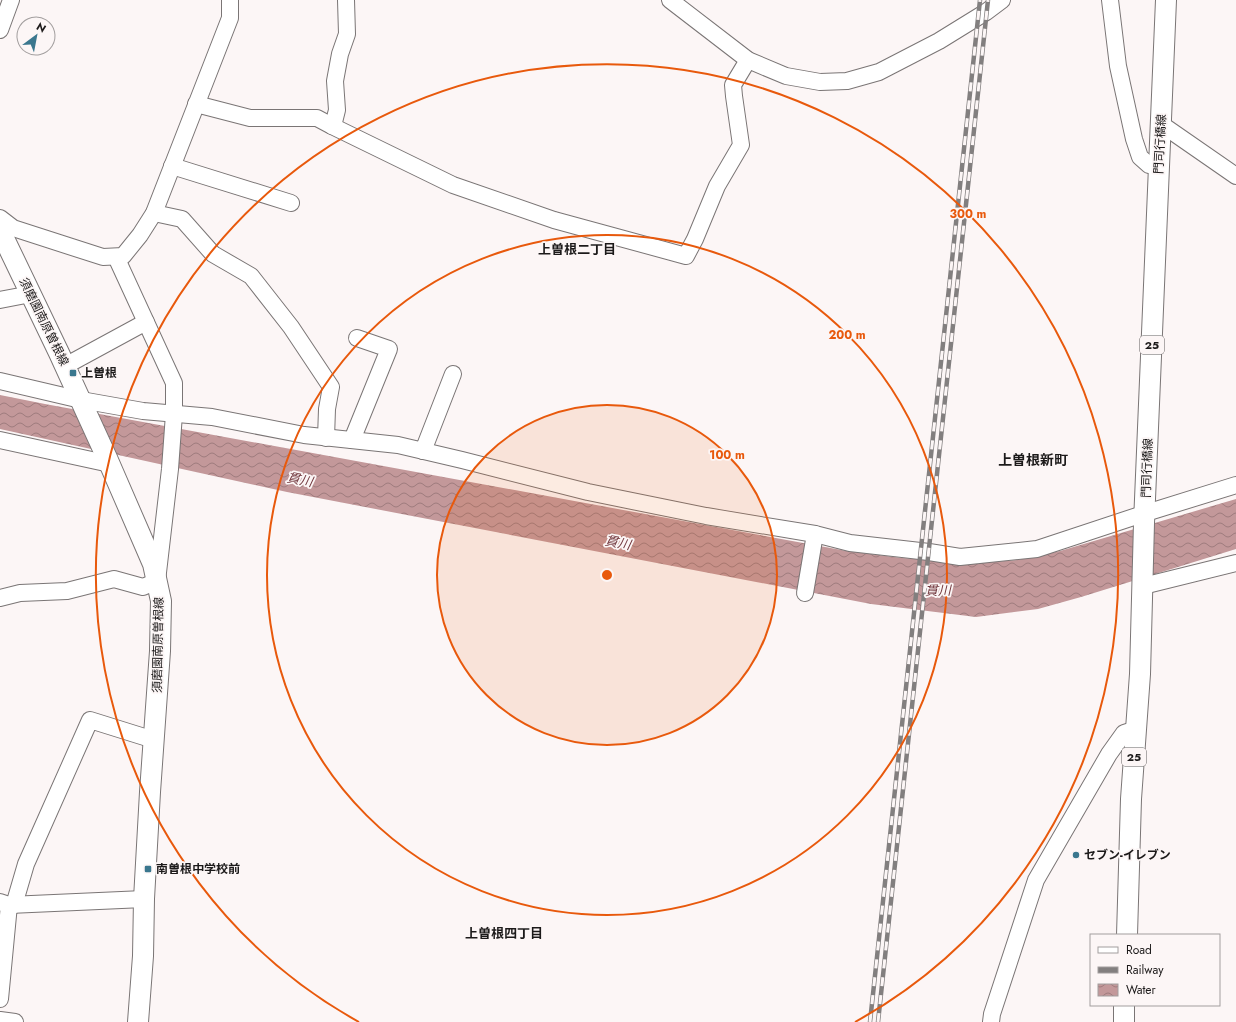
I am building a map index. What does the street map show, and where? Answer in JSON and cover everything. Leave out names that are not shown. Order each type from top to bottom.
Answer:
[{"type":"main road","name":"門司行橋線","points":[[1127,934],[1131,799],[1140,674],[1158,167],[1166,0]]},
{"type":"main road","name":"須磨園南原曽根線","points":[[0,230],[109,461],[153,564],[161,601],[160,651],[144,899],[143,956],[138,1022]]},
{"type":"main road","points":[[1124,1006],[1124,1022]]},
{"type":"street","points":[[0,30],[11,0]]},
{"type":"street","points":[[0,218],[13,228],[103,256],[123,256],[140,235],[154,213],[230,18],[230,0]]},
{"type":"street","points":[[332,126],[337,110],[335,81],[340,54],[347,34],[346,0]]},
{"type":"street","points":[[670,0],[748,60],[786,76],[820,82],[847,81],[879,72],[926,48],[986,12],[1002,0]]},
{"type":"street","points":[[1110,0],[1118,66],[1134,139],[1140,157],[1149,165],[1158,167]]},
{"type":"street","points":[[196,104],[250,118],[317,118],[453,185],[554,220],[686,256],[695,239],[717,186],[741,146],[733,85],[748,60]]},
{"type":"street","points":[[1161,124],[1236,176]]},
{"type":"street","points":[[172,166],[291,203]]},
{"type":"street","points":[[154,213],[182,219],[213,254],[251,276],[291,327],[331,387],[327,409],[326,438]]},
{"type":"street","points":[[4,593],[67,591],[114,579],[143,588],[157,581],[170,469],[174,417],[174,383],[116,257]]},
{"type":"street","points":[[0,300],[31,294]]},
{"type":"street","points":[[65,366],[146,322]]},
{"type":"street","points":[[352,440],[389,348],[357,338]]},
{"type":"street","points":[[423,451],[453,374]]},
{"type":"street","points":[[0,381],[82,402],[174,417],[212,417],[304,435],[398,445],[588,492],[815,537],[960,557],[1037,549],[1145,518],[1236,485]]},
{"type":"street","points":[[0,440],[109,461]]},
{"type":"street","points":[[805,593],[815,537]]},
{"type":"street","points":[[1143,582],[1236,563]]},
{"type":"street","points":[[0,999],[8,904],[90,720],[154,740]]},
{"type":"street","points":[[991,1022],[992,1014],[1036,880],[1109,754],[1124,734],[1136,729]]},
{"type":"street","points":[[8,904],[144,899]]},
{"type":"street","points":[[0,1020],[15,1022]]},
{"type":"water","name":"貫川","points":[[0,395],[847,551],[902,558],[979,563],[1017,560],[1060,551],[1236,499],[1236,549],[1038,609],[976,617],[871,604],[287,492],[0,429]]},
{"type":"railway","points":[[870,1022],[980,0]]},
{"type":"railway","points":[[878,1022],[988,0]]},
{"type":"place","name":"上曽根","points":[[73,373]]},
{"type":"place","name":"セブン-イレブン","points":[[1076,855]]},
{"type":"place","name":"南曽根中学校前","points":[[148,869]]},
{"type":"district","name":"上曽根二丁目","points":[[577,249]]},
{"type":"district","name":"上曽根新町","points":[[1033,460]]},
{"type":"district","name":"上曽根四丁目","points":[[504,933]]}]
